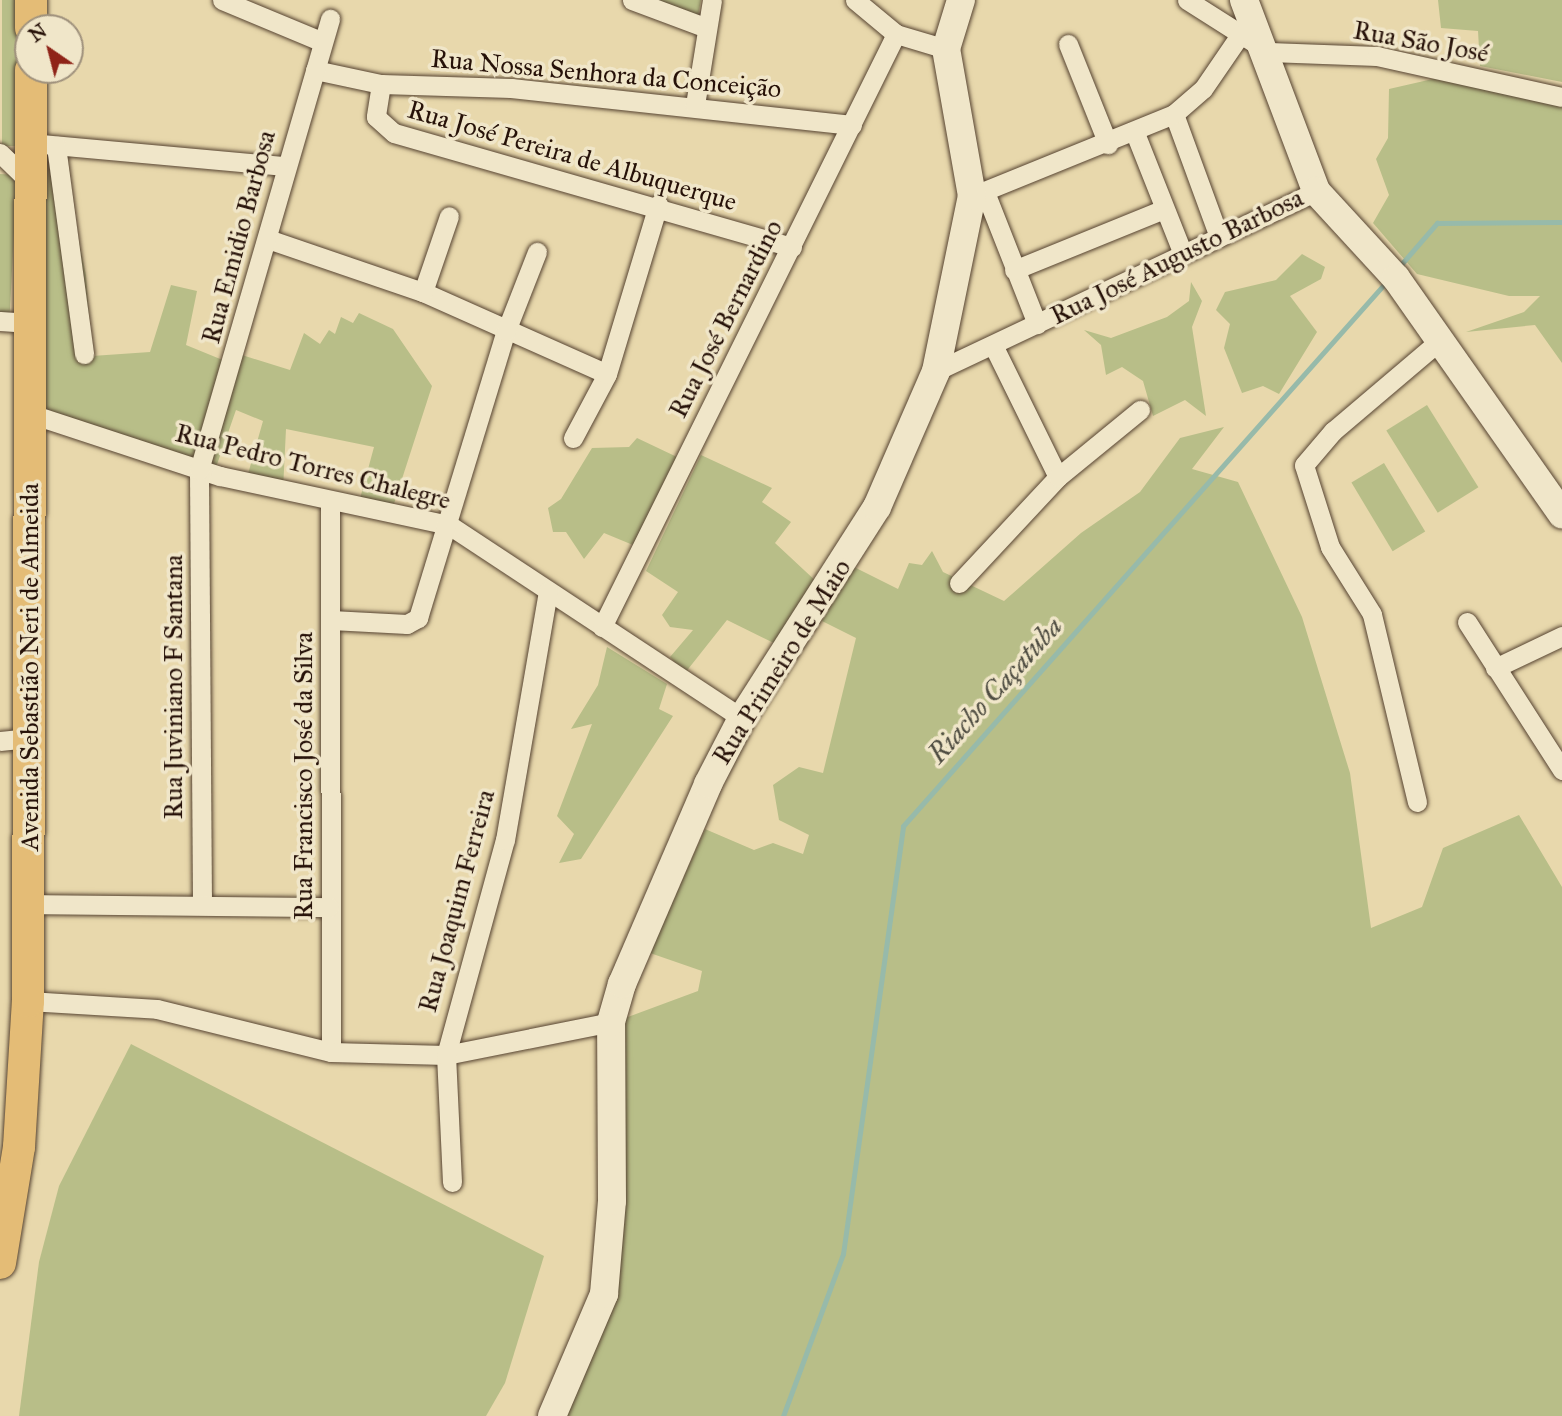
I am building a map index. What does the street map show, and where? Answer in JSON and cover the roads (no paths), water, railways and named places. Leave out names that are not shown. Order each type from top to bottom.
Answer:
[{"type":"main road","name":"Avenida Sebastião Neri de Almeida","points":[[0,1263],[19,1147],[28,1001],[29,904],[14,740],[31,414],[15,322],[32,184],[44,144],[33,84]]},
{"type":"street","points":[[222,0],[323,42]]},
{"type":"street","points":[[632,0],[707,28]]},
{"type":"street","points":[[695,105],[712,0]]},
{"type":"street","points":[[855,0],[896,34],[946,49],[961,0]]},
{"type":"street","points":[[1187,0],[1269,52]]},
{"type":"street","points":[[1244,0],[1269,52],[1317,191]]},
{"type":"street","name":"Rua Emidio Barbosa","points":[[199,470],[268,239],[284,166],[330,19]]},
{"type":"street","name":"Rua José Bernardino","points":[[602,626],[896,34]]},
{"type":"street","points":[[1037,324],[978,194],[1135,133],[1174,114],[1203,89],[1240,35]]},
{"type":"street","points":[[1068,44],[1108,144]]},
{"type":"street","name":"Rua Primeiro de Maio","points":[[552,1416],[604,1294],[612,1201],[611,1022],[678,852],[742,718],[877,507],[936,371],[978,194],[946,49]]},
{"type":"street","name":"Rua São José","points":[[1269,52],[1377,56],[1562,97]]},
{"type":"street","name":"Rua Nossa Senhora da Conceição","points":[[315,70],[381,84],[511,88],[695,105],[852,125]]},
{"type":"street","name":"Rua José Pereira de Albuquerque","points":[[381,84],[376,117],[394,133],[658,205],[792,247]]},
{"type":"street","points":[[1174,114],[1219,237]]},
{"type":"street","points":[[1135,133],[1183,254]]},
{"type":"street","points":[[84,354],[44,144],[284,166]]},
{"type":"street","points":[[0,153],[32,184]]},
{"type":"street","name":"Rua José Augusto Barbosa","points":[[936,371],[1317,191],[1396,278],[1562,514]]},
{"type":"street","points":[[573,438],[607,374],[658,205]]},
{"type":"street","points":[[1014,271],[1164,209]]},
{"type":"street","points":[[423,292],[449,216]]},
{"type":"street","points":[[268,239],[423,292],[607,374]]},
{"type":"street","points":[[331,621],[416,621],[449,525],[506,331],[537,252]]},
{"type":"street","points":[[1417,802],[1372,614],[1329,547],[1304,465],[1333,431],[1439,341]]},
{"type":"street","points":[[993,345],[1058,477]]},
{"type":"street","points":[[959,583],[1058,477],[1140,410]]},
{"type":"street","name":"Rua Pedro Torres Chalegre","points":[[31,414],[199,470],[330,501],[449,525],[742,718]]},
{"type":"street","name":"Rua Juviniano F Santana","points":[[199,470],[202,903]]},
{"type":"street","name":"Rua Francisco José da Silva","points":[[330,501],[331,1052]]},
{"type":"street","name":"Rua Joaquim Ferreira","points":[[452,1182],[446,1055],[505,840],[548,592]]},
{"type":"street","points":[[1467,622],[1562,770]]},
{"type":"street","points":[[1495,668],[1562,636]]},
{"type":"street","points":[[29,904],[202,903],[329,907]]},
{"type":"street","points":[[28,1001],[157,1009],[331,1052],[446,1055],[611,1022]]},
{"type":"waterway","name":"Riacho Caçatuba","points":[[1398,268],[1437,223],[1562,222]]},
{"type":"waterway","name":"Riacho Caçatuba","points":[[783,1416],[843,1254],[903,826],[1387,281]]}]
